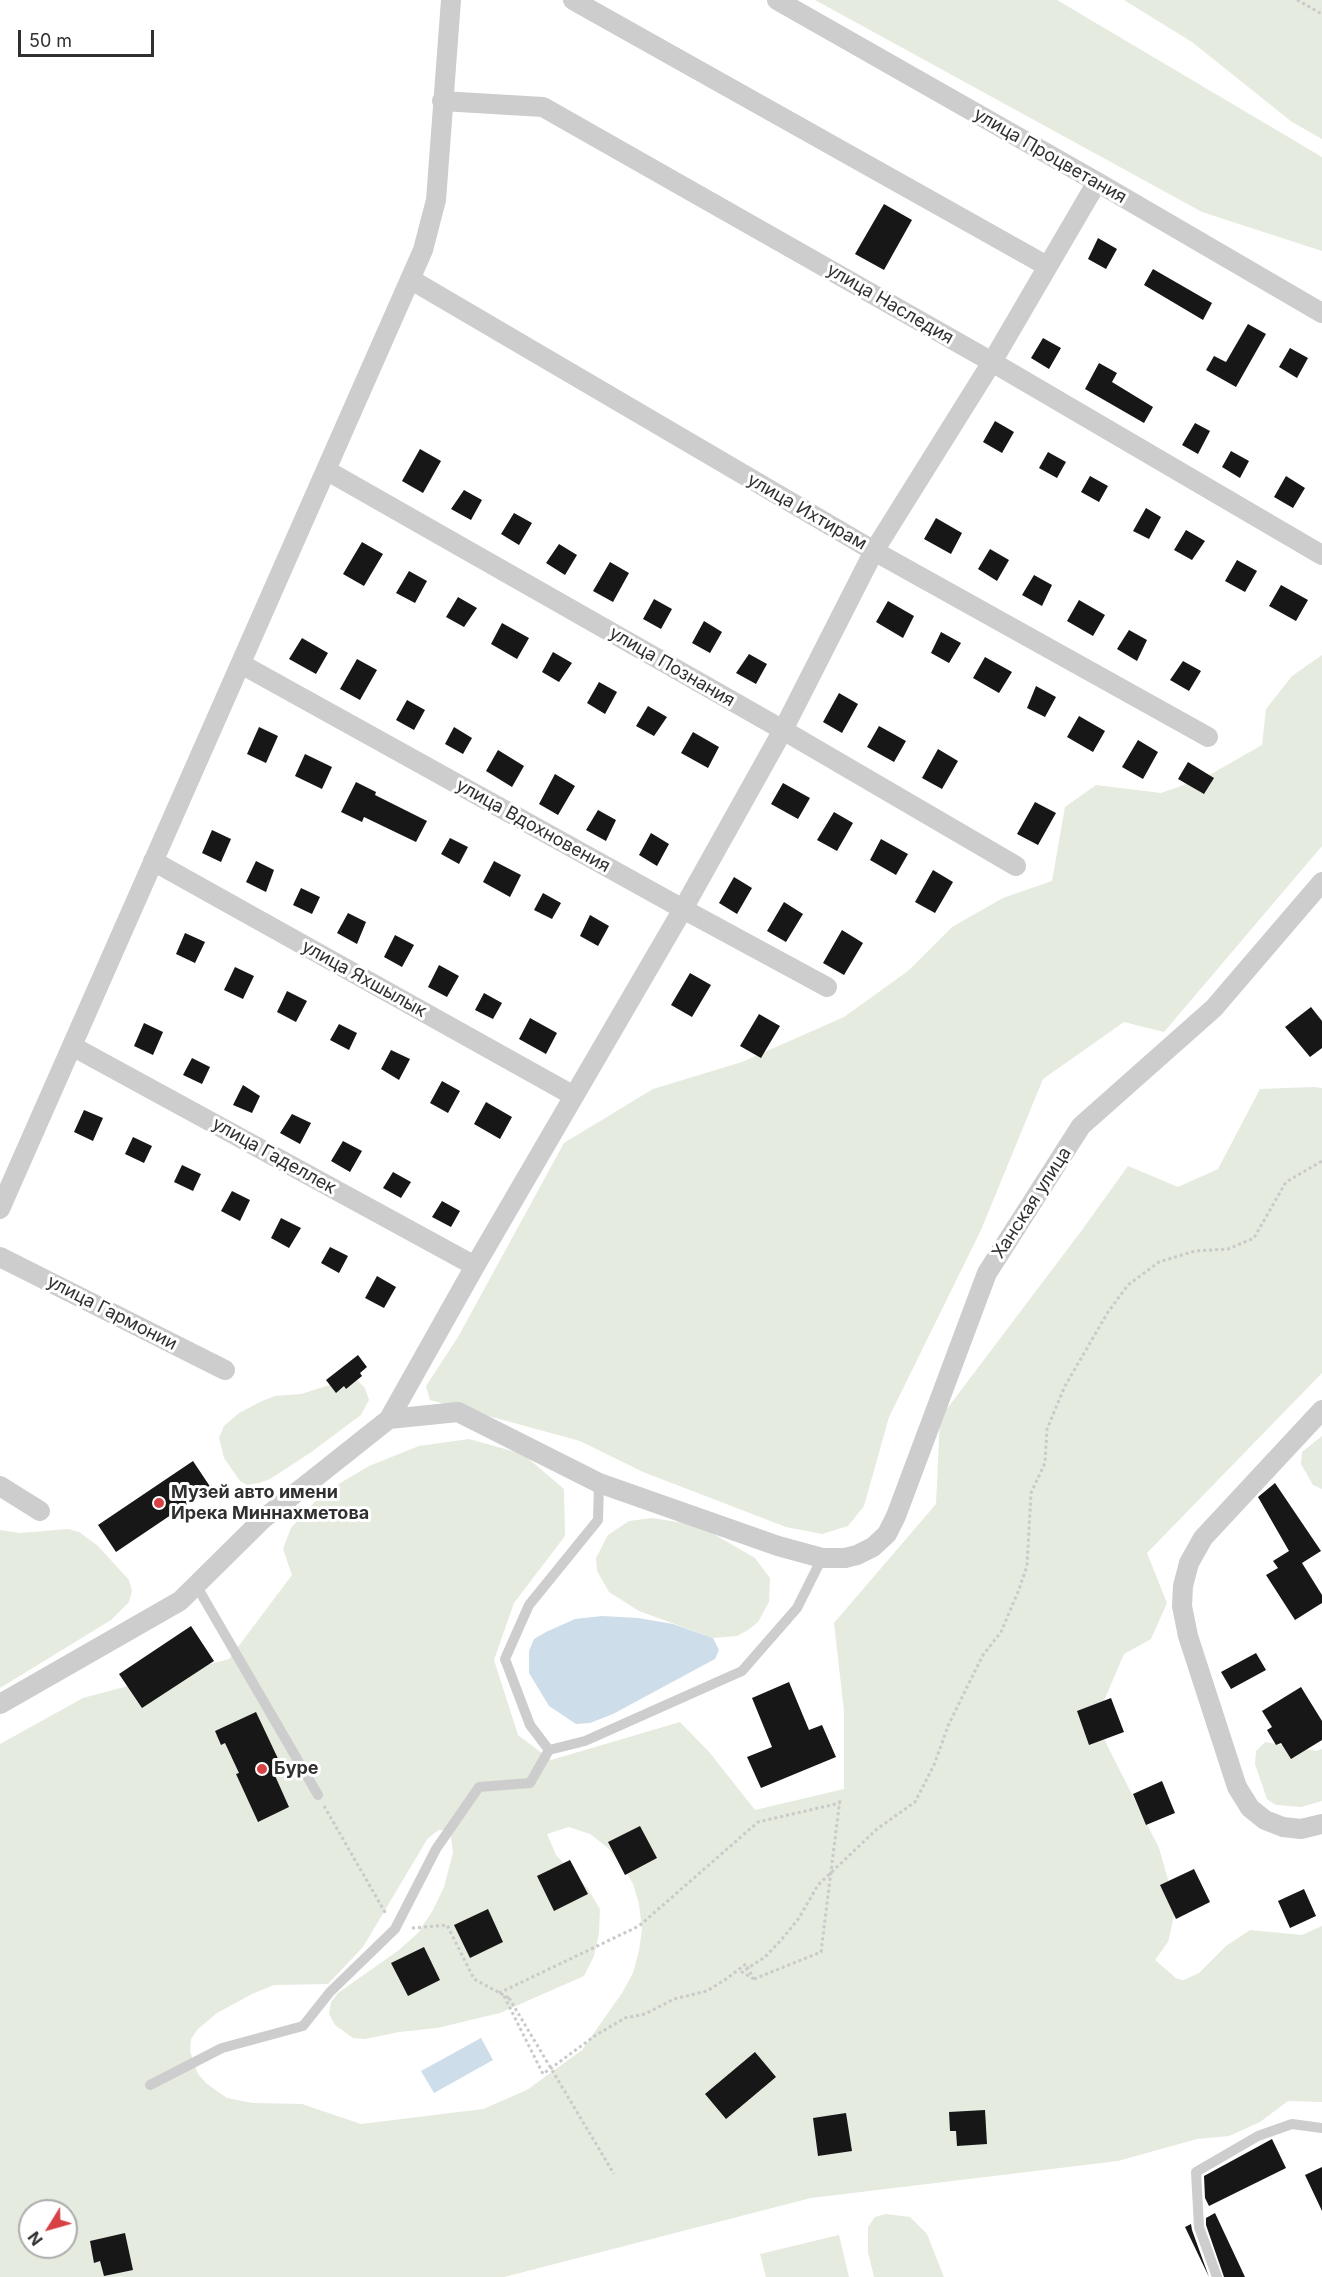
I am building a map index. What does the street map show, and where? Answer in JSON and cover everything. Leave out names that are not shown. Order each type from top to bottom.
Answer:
[{"type":"street","points":[[0,1209],[423,250],[436,200],[451,0]]},
{"type":"street","points":[[573,0],[1047,266]]},
{"type":"street","name":"улица Процветания","points":[[777,0],[1322,313]]},
{"type":"street","name":"улица Наследия","points":[[442,101],[543,107],[992,362],[1322,555]]},
{"type":"street","points":[[0,1704],[180,1601],[263,1519],[389,1419],[475,1266],[683,909],[783,730],[874,551],[992,362],[1097,182]]},
{"type":"street","name":"улица Ихтирам","points":[[410,279],[874,551],[1208,737]]},
{"type":"street","name":"улица Познания","points":[[326,470],[783,730],[1016,866]]},
{"type":"street","name":"улица Вдохновения","points":[[241,664],[827,987]]},
{"type":"street","name":"улица Яхшылык","points":[[153,861],[574,1096]]},
{"type":"street","name":"Ханская улица","points":[[389,1419],[458,1412],[598,1483],[778,1546],[822,1558],[857,1556],[873,1547],[887,1534],[896,1516],[987,1274],[1081,1126],[1214,1008],[1322,882]]},
{"type":"street","name":"улица Гаделлек","points":[[72,1046],[475,1266]]},
{"type":"street","name":"улица Гармонии","points":[[0,1257],[225,1370]]},
{"type":"street","points":[[1322,1410],[1203,1538],[1189,1563],[1183,1587],[1182,1606],[1188,1636],[1241,1794],[1250,1808],[1265,1820],[1283,1827],[1301,1829],[1322,1824]]},
{"type":"street","points":[[0,1486],[40,1511]]},
{"type":"lane","points":[[549,1750],[530,1725],[505,1659],[529,1605],[598,1520],[598,1483]]},
{"type":"lane","points":[[150,2085],[222,2048],[303,2026],[330,1992],[395,1929],[436,1849],[479,1787],[530,1782],[549,1750],[585,1741],[742,1671],[797,1608],[822,1558]]},
{"type":"lane","points":[[196,1585],[318,1795]]},
{"type":"lane","points":[[1217,2277],[1199,2227],[1196,2172],[1258,2136],[1292,2124],[1322,2128]]},
{"type":"path","points":[[1297,0],[1322,14]]},
{"type":"path","points":[[754,1979],[742,1972],[765,1957],[782,1939],[799,1918],[818,1885],[877,1829],[915,1802],[934,1765],[948,1726],[966,1689],[983,1655],[1001,1632],[1018,1592],[1027,1566],[1031,1493],[1045,1463],[1047,1429],[1065,1386],[1108,1312],[1128,1285],[1159,1262],[1195,1251],[1228,1250],[1254,1238],[1286,1182],[1322,1161]]},
{"type":"path","points":[[318,1795],[395,1929],[447,1925],[474,1979],[509,1998],[614,2175]]},
{"type":"path","points":[[499,1993],[639,1926],[758,1822],[840,1801],[820,1952],[754,1979]]},
{"type":"path","points":[[504,1996],[543,2074],[596,2035],[625,2018],[645,2014],[674,1999],[707,1991],[746,1964],[754,1979]]},
{"type":"shaded area","points":[[815,0],[1057,0],[1322,157],[1322,251],[1202,212]]},
{"type":"shaded area","points":[[1124,0],[1322,0],[1322,139],[1292,122],[1192,42]]},
{"type":"shaded area","points":[[1322,655],[1322,846],[1164,1032],[1124,1022],[1043,1079],[981,1230],[889,1417],[864,1506],[848,1526],[822,1534],[786,1527],[643,1472],[580,1441],[430,1400],[426,1386],[458,1337],[564,1143],[653,1089],[742,1062],[844,1017],[908,971],[952,927],[1003,898],[1052,881],[1065,807],[1096,785],[1161,793],[1204,778],[1262,745],[1266,709],[1292,676]]},
{"type":"shaded area","points":[[1322,1088],[1322,1373],[1147,1553],[1167,1603],[1151,1639],[1124,1654],[1103,1703],[1104,1739],[1159,1848],[1176,1908],[1168,1942],[1155,1960],[1177,1979],[1184,1980],[1199,1973],[1226,1946],[1250,1930],[1302,1935],[1322,1926],[1322,2102],[1288,2101],[1260,2122],[1229,2136],[1197,2139],[1118,2161],[811,2198],[504,2277],[0,2277],[0,1744],[83,1698],[229,1659],[292,1575],[283,1549],[291,1528],[322,1494],[369,1466],[419,1446],[469,1439],[523,1454],[564,1489],[565,1536],[514,1603],[494,1660],[518,1735],[551,1760],[680,1722],[710,1753],[755,1810],[844,1789],[844,1711],[834,1623],[936,1504],[940,1418],[1128,1166],[1178,1187],[1218,1169],[1260,1089]],"holes":[[[569,1827],[590,1834],[607,1847],[622,1865],[633,1884],[639,1904],[642,1929],[639,1951],[633,1973],[622,1993],[582,2050],[527,2090],[483,2109],[361,2124],[302,2104],[253,2103],[227,2098],[207,2084],[198,2074],[190,2051],[191,2039],[198,2029],[217,2013],[274,1985],[328,1984],[363,1947],[428,1838],[439,1830],[450,1830],[453,1853],[444,1887],[433,1910],[418,1933],[399,1950],[338,1993],[331,2002],[329,2014],[335,2025],[353,2038],[365,2039],[437,2028],[500,2013],[584,1976],[594,1956],[599,1933],[600,1909],[588,1889],[556,1855],[547,1834]]]},
{"type":"shaded area","points":[[352,1378],[365,1388],[369,1400],[361,1415],[270,1479],[247,1485],[240,1481],[224,1458],[219,1438],[224,1426],[239,1413],[275,1396],[301,1394]]},
{"type":"shaded area","points":[[1322,1436],[1322,1489],[1313,1485],[1301,1464],[1302,1452]]},
{"type":"shaded area","points":[[652,1518],[690,1524],[712,1533],[755,1558],[770,1578],[769,1602],[758,1622],[737,1636],[713,1638],[639,1611],[609,1592],[597,1571],[596,1558],[608,1535],[629,1521]]},
{"type":"shaded area","points":[[68,1529],[79,1532],[98,1546],[129,1580],[132,1591],[129,1602],[111,1620],[0,1688],[0,1530],[20,1533]]},
{"type":"shaded area","points":[[1265,1742],[1316,1751],[1322,1749],[1322,1801],[1301,1807],[1276,1805],[1267,1799],[1255,1764],[1256,1751]]},
{"type":"shaded area","points":[[886,2214],[910,2217],[927,2234],[944,2277],[874,2277],[868,2252],[868,2227],[875,2217]]},
{"type":"shaded area","points":[[839,2235],[849,2277],[766,2277],[760,2254]]},
{"type":"water","points":[[602,1616],[638,1618],[673,1624],[713,1638],[719,1650],[715,1659],[613,1714],[590,1723],[576,1724],[549,1706],[529,1673],[529,1651],[534,1639],[546,1632],[575,1619]]},
{"type":"water","points":[[481,2038],[493,2060],[434,2093],[421,2071]]},
{"type":"building","points":[[884,204],[912,220],[884,270],[855,254]]},
{"type":"building","points":[[1098,238],[1117,249],[1106,269],[1088,259]]},
{"type":"building","points":[[1153,269],[1212,303],[1203,320],[1144,285]]},
{"type":"building","points":[[1248,324],[1266,334],[1236,387],[1206,370],[1214,356],[1226,362]]},
{"type":"building","points":[[1043,338],[1061,348],[1049,369],[1031,358]]},
{"type":"building","points":[[1290,348],[1308,358],[1297,378],[1279,367]]},
{"type":"building","points":[[1099,363],[1117,373],[1112,382],[1153,407],[1144,423],[1085,389]]},
{"type":"building","points":[[995,421],[1014,432],[1002,453],[983,442]]},
{"type":"building","points":[[1195,423],[1210,431],[1198,454],[1182,445]]},
{"type":"building","points":[[420,449],[441,461],[423,493],[402,481]]},
{"type":"building","points":[[1231,451],[1249,461],[1240,478],[1222,467]]},
{"type":"building","points":[[1048,452],[1066,462],[1057,478],[1039,468]]},
{"type":"building","points":[[1090,476],[1108,486],[1099,502],[1081,492]]},
{"type":"building","points":[[1286,476],[1305,488],[1293,508],[1274,497]]},
{"type":"building","points":[[464,490],[482,500],[471,520],[451,509]]},
{"type":"building","points":[[1146,508],[1161,517],[1149,539],[1133,531]]},
{"type":"building","points":[[514,513],[532,523],[519,545],[501,534]]},
{"type":"building","points":[[936,518],[962,533],[951,554],[924,539]]},
{"type":"building","points":[[1186,530],[1205,541],[1192,560],[1174,550]]},
{"type":"building","points":[[362,542],[383,554],[364,586],[343,574]]},
{"type":"building","points":[[559,544],[577,555],[565,575],[546,563]]},
{"type":"building","points":[[990,549],[1009,560],[997,581],[978,569]]},
{"type":"building","points":[[1237,560],[1257,571],[1245,592],[1225,581]]},
{"type":"building","points":[[610,562],[629,573],[613,602],[593,591]]},
{"type":"building","points":[[409,571],[427,581],[415,603],[396,593]]},
{"type":"building","points":[[1034,575],[1052,585],[1042,606],[1022,595]]},
{"type":"building","points":[[1281,585],[1308,600],[1296,621],[1269,606]]},
{"type":"building","points":[[458,597],[477,608],[464,627],[446,617]]},
{"type":"building","points":[[654,599],[672,609],[661,629],[643,619]]},
{"type":"building","points":[[1079,600],[1105,615],[1093,636],[1067,621]]},
{"type":"building","points":[[888,601],[914,616],[903,638],[876,622]]},
{"type":"building","points":[[704,621],[722,632],[710,653],[692,643]]},
{"type":"building","points":[[502,623],[529,638],[517,659],[491,644]]},
{"type":"building","points":[[1129,630],[1147,640],[1137,661],[1117,649]]},
{"type":"building","points":[[941,632],[961,643],[949,663],[931,653]]},
{"type":"building","points":[[302,638],[328,653],[316,674],[289,659]]},
{"type":"building","points":[[553,652],[572,663],[559,682],[542,672]]},
{"type":"building","points":[[749,654],[767,664],[756,684],[736,673]]},
{"type":"building","points":[[985,657],[1012,672],[999,693],[973,678]]},
{"type":"building","points":[[357,659],[377,670],[360,700],[340,689]]},
{"type":"building","points":[[1183,661],[1201,671],[1189,691],[1170,680]]},
{"type":"building","points":[[599,682],[617,692],[605,714],[587,703]]},
{"type":"building","points":[[1036,686],[1056,697],[1045,717],[1027,708]]},
{"type":"building","points":[[839,693],[858,704],[842,733],[823,722]]},
{"type":"building","points":[[407,700],[425,710],[414,730],[396,720]]},
{"type":"building","points":[[648,706],[667,717],[654,736],[636,726]]},
{"type":"building","points":[[1079,716],[1105,731],[1093,752],[1067,737]]},
{"type":"building","points":[[879,726],[906,741],[894,762],[867,747]]},
{"type":"building","points":[[259,727],[278,736],[266,763],[247,754]]},
{"type":"building","points":[[454,727],[472,738],[463,754],[445,744]]},
{"type":"building","points":[[693,732],[719,747],[708,768],[681,753]]},
{"type":"building","points":[[1138,740],[1158,752],[1143,779],[1122,767]]},
{"type":"building","points":[[938,749],[958,761],[942,789],[922,778]]},
{"type":"building","points":[[498,750],[524,766],[512,787],[486,771]]},
{"type":"building","points":[[305,754],[332,767],[322,789],[295,776]]},
{"type":"building","points":[[1188,762],[1214,778],[1204,794],[1178,779]]},
{"type":"building","points":[[555,774],[575,786],[558,815],[539,804]]},
{"type":"building","points":[[356,782],[376,792],[375,795],[427,821],[416,842],[364,817],[362,822],[341,812]]},
{"type":"building","points":[[783,783],[810,798],[798,819],[771,804]]},
{"type":"building","points":[[1035,802],[1056,813],[1038,845],[1017,834]]},
{"type":"building","points":[[598,810],[616,820],[606,841],[586,830]]},
{"type":"building","points":[[834,812],[853,823],[837,851],[817,840]]},
{"type":"building","points":[[212,830],[231,839],[221,862],[202,853]]},
{"type":"building","points":[[651,833],[669,844],[657,866],[639,855]]},
{"type":"building","points":[[450,838],[468,847],[459,864],[441,854]]},
{"type":"building","points":[[881,839],[908,854],[896,875],[870,860]]},
{"type":"building","points":[[256,861],[274,870],[266,892],[246,882]]},
{"type":"building","points":[[494,861],[521,875],[510,897],[483,882]]},
{"type":"building","points":[[933,870],[953,882],[935,913],[915,902]]},
{"type":"building","points":[[734,877],[752,888],[737,914],[719,903]]},
{"type":"building","points":[[301,888],[320,897],[312,914],[293,905]]},
{"type":"building","points":[[543,893],[561,903],[552,919],[534,910]]},
{"type":"building","points":[[784,902],[803,914],[786,942],[767,931]]},
{"type":"building","points":[[348,913],[366,922],[357,944],[337,933]]},
{"type":"building","points":[[590,915],[609,926],[598,946],[580,936]]},
{"type":"building","points":[[842,930],[863,943],[844,975],[823,963]]},
{"type":"building","points":[[185,933],[205,942],[195,963],[176,954]]},
{"type":"building","points":[[395,935],[414,945],[402,967],[384,957]]},
{"type":"building","points":[[439,965],[459,976],[447,997],[428,987]]},
{"type":"building","points":[[235,967],[254,976],[243,999],[224,990]]},
{"type":"building","points":[[690,973],[711,985],[692,1017],[671,1005]]},
{"type":"building","points":[[287,991],[307,1001],[296,1022],[277,1012]]},
{"type":"building","points":[[484,993],[502,1003],[493,1019],[475,1010]]},
{"type":"building","points":[[1311,1007],[1322,1021],[1322,1048],[1310,1057],[1285,1027]]},
{"type":"building","points":[[759,1014],[780,1026],[761,1058],[740,1046]]},
{"type":"building","points":[[530,1018],[557,1033],[546,1054],[519,1039]]},
{"type":"building","points":[[144,1023],[163,1032],[153,1055],[134,1046]]},
{"type":"building","points":[[339,1024],[357,1033],[349,1050],[330,1040]]},
{"type":"building","points":[[391,1050],[410,1059],[399,1080],[381,1069]]},
{"type":"building","points":[[192,1058],[210,1067],[202,1084],[183,1075]]},
{"type":"building","points":[[442,1081],[460,1091],[448,1113],[430,1103]]},
{"type":"building","points":[[243,1085],[260,1096],[252,1113],[233,1105]]},
{"type":"building","points":[[486,1102],[512,1117],[500,1139],[474,1124]]},
{"type":"building","points":[[84,1110],[103,1118],[93,1141],[74,1132]]},
{"type":"building","points":[[292,1114],[311,1123],[300,1144],[280,1133]]},
{"type":"building","points":[[133,1137],[152,1146],[144,1163],[125,1154]]},
{"type":"building","points":[[343,1141],[362,1151],[350,1172],[331,1161]]},
{"type":"building","points":[[182,1165],[201,1174],[193,1191],[174,1182]]},
{"type":"building","points":[[393,1172],[411,1182],[401,1198],[383,1188]]},
{"type":"building","points":[[232,1191],[250,1200],[240,1221],[221,1211]]},
{"type":"building","points":[[442,1201],[460,1211],[451,1227],[432,1217]]},
{"type":"building","points":[[281,1218],[301,1228],[289,1248],[271,1238]]},
{"type":"building","points":[[330,1247],[348,1256],[339,1273],[321,1263]]},
{"type":"building","points":[[377,1276],[396,1287],[384,1308],[365,1298]]},
{"type":"building","points":[[358,1355],[367,1367],[360,1373],[362,1376],[346,1389],[344,1386],[336,1393],[326,1380]]},
{"type":"building","name":"Музей авто имени Ирека Миннахметова","points":[[193,1461],[211,1488],[116,1552],[98,1525]]},
{"type":"building","points":[[1275,1483],[1321,1551],[1302,1563],[1322,1595],[1322,1603],[1295,1620],[1266,1575],[1278,1568],[1273,1561],[1289,1551],[1258,1497]]},
{"type":"building","points":[[191,1626],[214,1661],[142,1708],[119,1674]]},
{"type":"building","points":[[1256,1653],[1266,1670],[1231,1689],[1221,1672]]},
{"type":"building","points":[[789,1682],[809,1730],[822,1725],[836,1757],[761,1788],[747,1757],[772,1747],[752,1698]]},
{"type":"building","points":[[1301,1687],[1322,1721],[1322,1740],[1291,1759],[1281,1743],[1276,1745],[1267,1730],[1272,1727],[1262,1711]]},
{"type":"building","points":[[1111,1698],[1124,1732],[1089,1745],[1077,1711]]},
{"type":"building","points":[[256,1712],[281,1765],[272,1769],[289,1807],[258,1822],[225,1743],[221,1745],[215,1731]]},
{"type":"building","points":[[1162,1781],[1175,1813],[1146,1825],[1133,1794]]},
{"type":"building","points":[[640,1826],[657,1858],[625,1875],[608,1842]]},
{"type":"building","points":[[570,1860],[588,1894],[554,1911],[537,1876]]},
{"type":"building","points":[[1194,1869],[1210,1902],[1176,1919],[1160,1885]]},
{"type":"building","points":[[1304,1889],[1316,1916],[1290,1928],[1278,1901]]},
{"type":"building","points":[[488,1909],[503,1942],[470,1958],[454,1925]]},
{"type":"building","points":[[424,1947],[440,1980],[408,1996],[391,1963]]},
{"type":"building","points":[[755,2052],[776,2077],[726,2119],[705,2094]]},
{"type":"building","points":[[985,2110],[987,2144],[957,2146],[956,2131],[950,2131],[949,2112]]},
{"type":"building","points":[[846,2113],[852,2151],[818,2156],[813,2118]]},
{"type":"building","points":[[1272,2139],[1286,2168],[1209,2206],[1205,2198],[1204,2176]]},
{"type":"building","points":[[1322,2167],[1322,2211],[1305,2175]]},
{"type":"building","points":[[1215,2213],[1245,2277],[1224,2277],[1206,2225],[1206,2218]]},
{"type":"building","points":[[1191,2224],[1192,2230],[1209,2277],[1185,2227]]},
{"type":"building","points":[[125,2233],[133,2270],[104,2276],[100,2261],[94,2263],[90,2241]]},
{"type":"place","name":"Музей авто имени Ирека Миннахметова","points":[[159,1503]]},
{"type":"place","name":"Буре","points":[[262,1769]]}]
